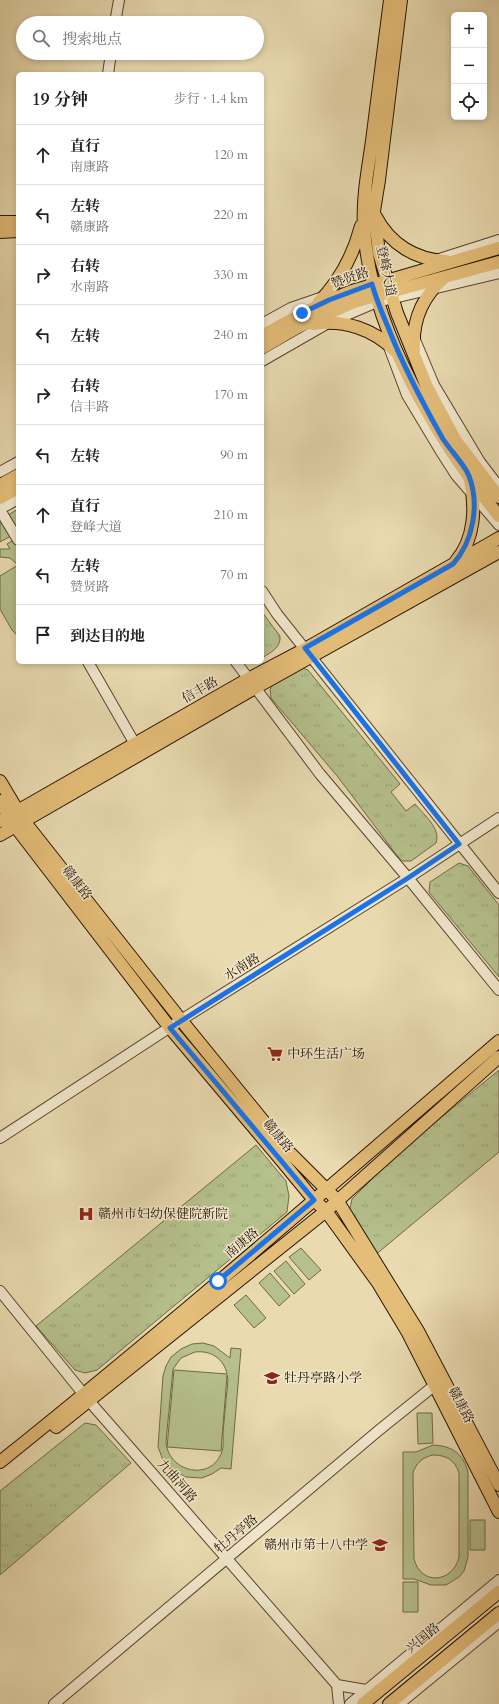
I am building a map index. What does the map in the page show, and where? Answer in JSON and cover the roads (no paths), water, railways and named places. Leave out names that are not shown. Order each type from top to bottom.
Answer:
[{"type":"main road","name":"登峰大道","points":[[390,0],[366,183],[369,212],[390,295],[427,387],[456,441],[499,497]]},
{"type":"main road","name":"登峰大道","points":[[401,0],[380,172],[369,212],[366,254],[374,291],[399,356],[416,391],[447,446],[499,516]]},
{"type":"main road","points":[[302,313],[314,306],[339,277],[351,256],[369,212],[397,244],[419,256],[437,260],[462,259]]},
{"type":"main road","points":[[0,222],[16,222]]},
{"type":"main road","points":[[0,232],[16,231]]},
{"type":"main road","name":"赞贤路","points":[[264,347],[298,327],[374,291],[386,278],[499,248]]},
{"type":"main road","name":"赞贤路","points":[[264,335],[302,313],[329,300],[374,291],[390,295],[499,262]]},
{"type":"main road","points":[[418,367],[414,352],[414,338],[419,312],[427,297],[444,278]]},
{"type":"main road","points":[[298,327],[315,323],[330,322],[349,324],[365,330],[388,345],[399,356]]},
{"type":"main road","points":[[453,564],[463,550],[470,534],[473,517],[473,495],[468,475]]},
{"type":"main road","points":[[0,485],[16,476]]},
{"type":"main road","points":[[485,480],[499,488]]},
{"type":"main road","points":[[0,498],[16,489]]},
{"type":"main road","name":"信丰路","points":[[308,653],[453,564],[499,538]]},
{"type":"main road","name":"信丰路","points":[[13,819],[251,684],[474,567],[499,552]]},
{"type":"main road","points":[[474,567],[499,563]]},
{"type":"main road","name":"信丰路","points":[[0,835],[13,819],[134,744],[251,684]]},
{"type":"main road","name":"赣康路","points":[[0,781],[13,819],[181,1020],[287,1150],[336,1200],[418,1331],[499,1485]]},
{"type":"main road","name":"赣康路","points":[[0,801],[170,1028],[314,1200],[326,1210],[378,1283],[408,1332],[498,1511]]},
{"type":"main road","name":"南康路","points":[[0,1472],[499,1041]]},
{"type":"main road","name":"南康路","points":[[0,1462],[87,1398],[326,1210],[499,1057]]},
{"type":"main road","points":[[487,1603],[499,1581]]},
{"type":"main road","name":"兴国路","points":[[363,1704],[499,1592]]},
{"type":"main road","points":[[389,1704],[495,1620],[499,1613]]},
{"type":"street","points":[[116,16],[119,0]]},
{"type":"street","points":[[108,72],[110,60]]},
{"type":"street","points":[[386,278],[499,240]]},
{"type":"street","points":[[390,295],[434,288],[499,273]]},
{"type":"street","points":[[264,323],[291,308],[324,296],[374,291]]},
{"type":"street","points":[[264,360],[330,322],[374,291]]},
{"type":"street","points":[[414,338],[434,385],[480,462],[499,488]]},
{"type":"street","points":[[388,345],[407,395],[456,475],[499,525]]},
{"type":"street","points":[[0,472],[16,463]]},
{"type":"street","points":[[16,500],[0,509],[16,537]]},
{"type":"street","points":[[264,593],[277,614],[499,893]]},
{"type":"street","points":[[89,664],[134,744]]},
{"type":"street","points":[[237,664],[320,774],[408,878],[499,990]]},
{"type":"street","name":"水南路","points":[[0,1138],[181,1020],[408,878],[499,818]]},
{"type":"street","name":"九曲河路","points":[[0,1291],[87,1398],[337,1685]]},
{"type":"street","name":"牡丹亭路","points":[[54,1704],[435,1385]]},
{"type":"street","points":[[350,1704],[499,1581]]},
{"type":"street","points":[[402,1703],[495,1620]]},
{"type":"street","points":[[339,1704],[337,1685],[366,1690]]},
{"type":"place","name":"中环生活广场","points":[[275,1054]]},
{"type":"place","name":"赣州市妇幼保健院新院","points":[[86,1214]]},
{"type":"place","name":"牡丹亭路小学","points":[[272,1378]]},
{"type":"place","name":"赣州市第十八中学","points":[[380,1545]]}]
